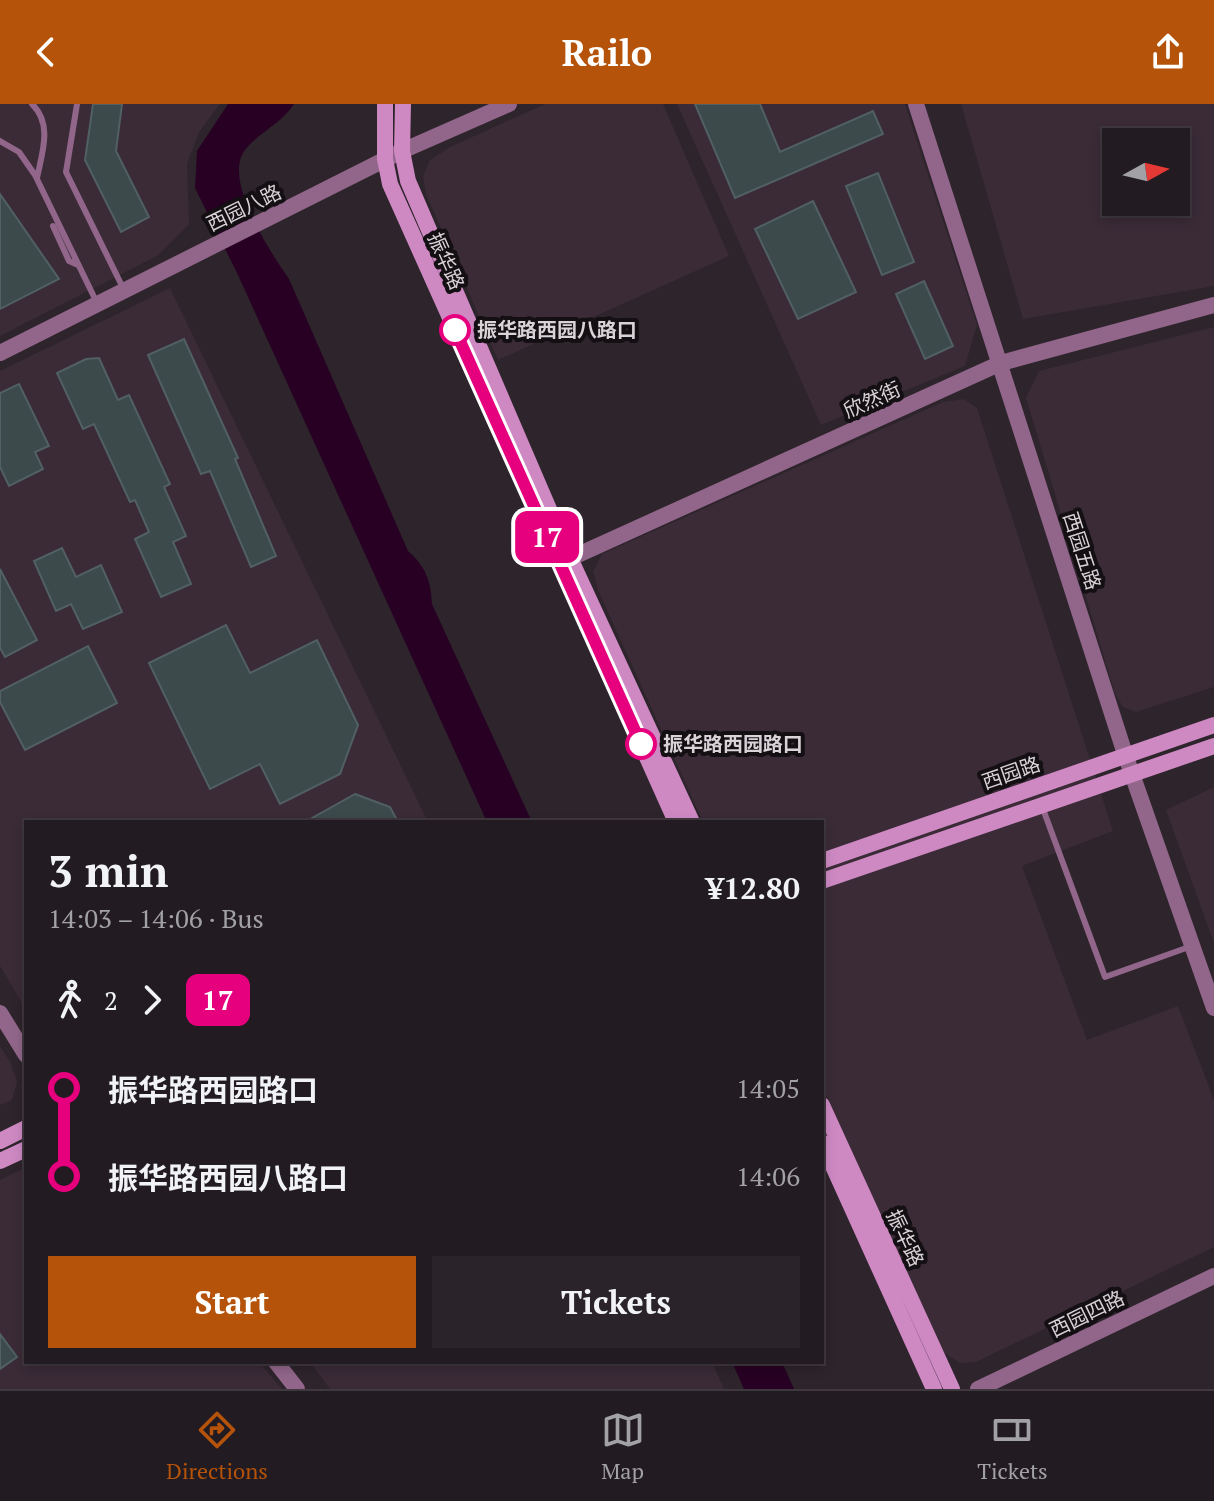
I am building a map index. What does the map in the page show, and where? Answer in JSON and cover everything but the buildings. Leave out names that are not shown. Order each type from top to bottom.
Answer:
[{"type":"main road","name":"振华路","points":[[385,104],[385,159],[390,184],[564,561],[691,820]]},
{"type":"main road","name":"振华路","points":[[403,104],[402,151],[408,181],[564,561],[675,820]]},
{"type":"main road","name":"西园路","points":[[824,860],[1214,725]]},
{"type":"main road","name":"西园路","points":[[824,880],[1214,746]]},
{"type":"main road","name":"振华路","points":[[824,1109],[952,1389]]},
{"type":"main road","points":[[0,1141],[24,1129]]},
{"type":"main road","name":"振华路","points":[[824,1146],[934,1389]]},
{"type":"main road","points":[[0,1161],[24,1150]]},
{"type":"street","name":"西园八路","points":[[0,353],[385,159],[509,104]]},
{"type":"street","name":"西园五路","points":[[916,104],[1125,754],[1214,1008]]},
{"type":"street","name":"欣然街","points":[[564,561],[1001,363],[1214,305]]},
{"type":"street","points":[[0,1013],[24,1052]]},
{"type":"street","name":"西园四路","points":[[978,1389],[1214,1276]]},
{"type":"street","points":[[278,1364],[297,1389]]},
{"type":"lane","points":[[32,104],[41,112],[45,127],[37,178]]},
{"type":"lane","points":[[77,104],[66,172],[124,290]]},
{"type":"lane","points":[[0,141],[19,152],[37,178],[97,303]]},
{"type":"lane","points":[[53,226],[69,261],[79,265]]},
{"type":"lane","points":[[1041,805],[1105,977],[1192,946]]},
{"type":"shaded area","points":[[0,104],[220,104],[199,132],[187,164],[189,224],[157,256],[0,336]]},
{"type":"shaded area","points":[[228,104],[294,104],[245,150],[240,163],[244,197],[261,235],[289,279],[408,551],[426,575],[432,604],[531,820],[486,820],[238,275],[195,188],[197,151]]},
{"type":"shaded area","points":[[545,104],[663,104],[729,256],[498,360],[426,194],[423,176],[430,160],[450,147]]},
{"type":"shaded area","points":[[677,104],[905,104],[977,325],[965,366],[821,425]]},
{"type":"shaded area","points":[[961,104],[1214,104],[1214,286],[1023,319]]},
{"type":"shaded area","points":[[170,288],[427,820],[24,820],[24,1007],[0,966],[0,371]]},
{"type":"shaded area","points":[[1214,327],[1214,687],[1136,712],[1123,707],[1115,694],[1026,398],[1039,371]]},
{"type":"shaded area","points":[[964,399],[977,408],[1113,831],[1022,866],[1087,1040],[1178,1006],[1214,1100],[1214,1247],[976,1362],[960,1363],[943,1352],[824,1090],[824,820],[702,820],[598,590],[593,571],[602,554],[943,402]]},
{"type":"shaded area","points":[[1214,787],[1214,943],[1166,810]]},
{"type":"shaded area","points":[[0,1046],[17,1082],[12,1100],[0,1105]]},
{"type":"shaded area","points":[[24,1168],[24,1364],[261,1364],[282,1389],[0,1389],[0,1180]]},
{"type":"shaded area","points":[[311,1364],[713,1364],[724,1389],[330,1389]]},
{"type":"shaded area","points":[[733,1364],[783,1364],[794,1389],[744,1389]]},
{"type":"bus line","name":"17","points":[[455,330],[641,744]]},
{"type":"place","name":"振华路西园八路口","points":[[455,330]]},
{"type":"place","name":"振华路西园路口","points":[[641,744]]}]
